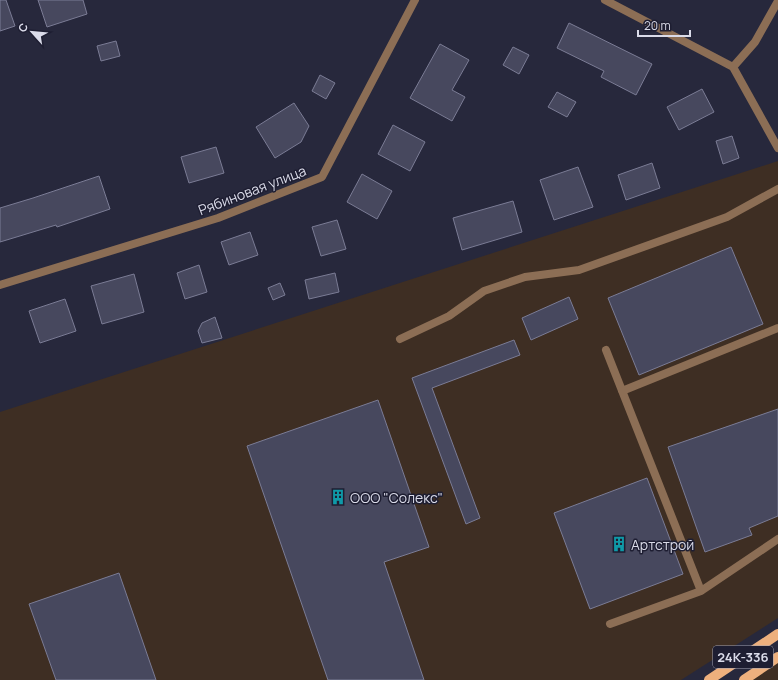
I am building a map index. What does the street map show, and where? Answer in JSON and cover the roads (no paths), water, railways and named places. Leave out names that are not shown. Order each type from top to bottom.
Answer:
[{"type":"main road","name":"24К-336","points":[[709,680],[778,634]]},
{"type":"main road","name":"24К-336","points":[[744,680],[778,657]]},
{"type":"street","name":"Рябиновая улица","points":[[0,285],[218,218],[322,177],[415,0]]},
{"type":"street","points":[[605,0],[733,67],[778,148]]},
{"type":"street","points":[[733,67],[755,42],[778,1]]},
{"type":"street","points":[[400,339],[449,316],[484,291],[525,277],[579,270],[727,216],[778,189]]},
{"type":"street","points":[[622,391],[778,329]]},
{"type":"street","points":[[606,350],[701,591]]},
{"type":"street","points":[[610,624],[701,591],[778,539]]},
{"type":"place","name":"ООО \"Солекс\"","points":[[338,497]]},
{"type":"place","name":"Артстрой","points":[[619,544]]}]
